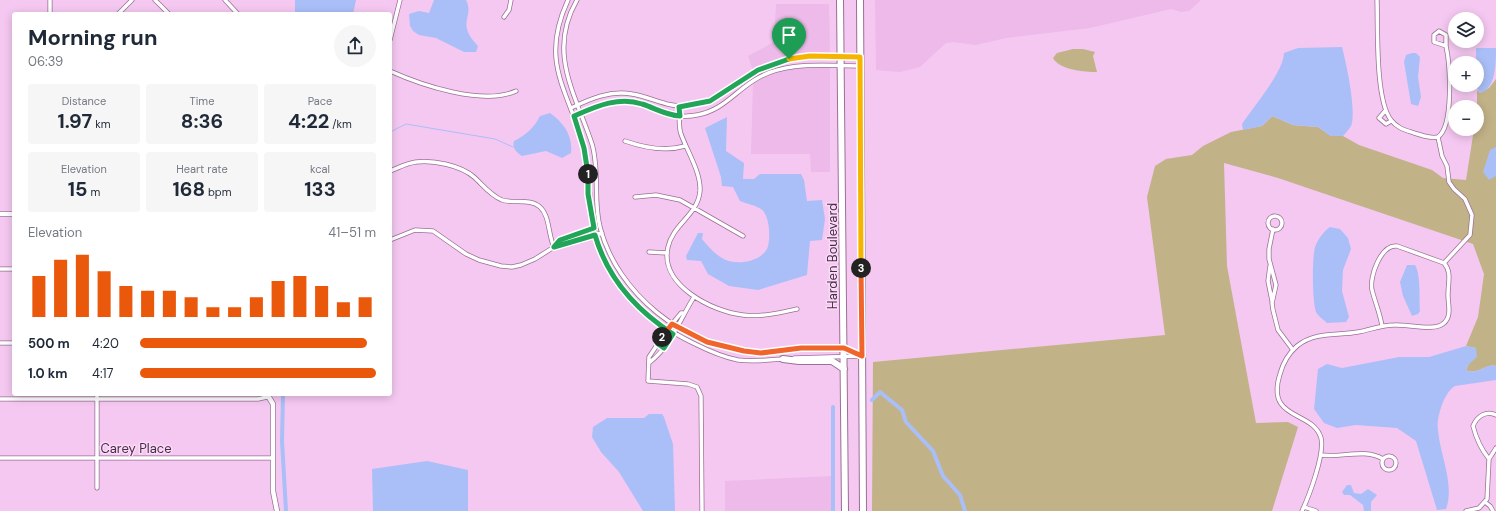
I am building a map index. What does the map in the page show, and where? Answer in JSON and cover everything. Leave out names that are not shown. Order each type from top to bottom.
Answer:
[{"type":"main road","name":"Harden Boulevard","points":[[840,0],[845,511]]},
{"type":"main road","points":[[860,0],[863,511]]},
{"type":"main road","points":[[783,359],[799,361],[832,361],[844,369]]},
{"type":"street","points":[[50,0],[50,12]]},
{"type":"street","points":[[120,12],[132,0]]},
{"type":"street","points":[[154,0],[167,12]]},
{"type":"street","points":[[225,0],[236,12]]},
{"type":"street","points":[[392,32],[400,0]]},
{"type":"street","points":[[504,17],[509,10],[511,0]]},
{"type":"street","points":[[568,0],[557,28],[555,58],[586,156],[588,194],[595,235],[610,271],[626,294],[643,312],[673,334],[712,352],[737,360],[752,361],[862,356]]},
{"type":"street","points":[[577,0],[565,26],[563,47],[567,75],[596,160],[600,226],[602,233],[613,259],[635,291],[654,310],[677,328],[707,342],[744,351],[761,353],[801,348],[844,348],[862,356]]},
{"type":"street","points":[[1377,0],[1379,47],[1377,60],[1386,111],[1391,121],[1402,129],[1430,138],[1438,137],[1444,130],[1449,104],[1446,35],[1441,31],[1437,32],[1433,37],[1434,42],[1446,46]]},
{"type":"street","points":[[571,108],[610,94],[618,93],[634,94],[679,107],[710,101],[758,70],[787,60],[810,56],[860,57]]},
{"type":"street","points":[[574,116],[605,104],[627,101],[643,104],[668,114],[680,116],[697,115],[720,107],[753,81],[771,72],[796,66],[860,66]]},
{"type":"street","points":[[392,72],[415,82],[452,92],[506,95],[516,91]]},
{"type":"street","points":[[679,107],[680,132],[699,182],[700,193],[692,214],[681,224],[673,235],[667,253],[668,262],[675,278],[694,297],[723,311],[742,315],[769,314],[797,309]]},
{"type":"street","points":[[1386,111],[1379,118],[1386,124],[1391,121]]},
{"type":"street","points":[[1438,137],[1442,156],[1447,166],[1449,182],[1465,199],[1472,215],[1470,235],[1444,263]]},
{"type":"street","points":[[625,141],[651,148],[668,149],[685,146]]},
{"type":"street","points":[[392,170],[409,164],[422,162],[456,167],[464,170],[497,198],[513,202],[532,203],[539,206],[545,214],[554,247]]},
{"type":"street","points":[[635,197],[656,195],[673,198],[695,208],[743,236]]},
{"type":"street","points":[[0,214],[12,214]]},
{"type":"street","points":[[554,247],[560,240],[600,226]]},
{"type":"street","points":[[1273,229],[1269,249],[1270,266],[1268,281],[1278,330],[1293,350]]},
{"type":"street","points":[[392,239],[414,230],[433,231],[473,257],[491,264],[507,267],[526,264],[554,247],[602,233]]},
{"type":"street","points":[[571,235],[574,242]]},
{"type":"street","points":[[1302,511],[1321,455],[1321,439],[1317,430],[1313,426],[1289,413],[1278,398],[1278,378],[1282,366],[1293,350],[1313,337],[1360,332],[1382,326],[1406,324],[1433,328],[1443,325],[1449,314],[1449,273],[1444,263],[1397,246],[1389,246],[1385,249],[1372,278],[1372,290],[1382,326]]},
{"type":"street","points":[[649,252],[667,253]]},
{"type":"street","points":[[1270,266],[1276,285],[1272,302]]},
{"type":"street","points":[[0,269],[12,269]]},
{"type":"street","points":[[650,362],[664,348],[694,297]]},
{"type":"street","points":[[684,313],[680,314],[667,330],[649,357],[650,362],[648,381],[688,384],[697,387],[701,396],[702,511]]},
{"type":"street","points":[[0,343],[12,343]]},
{"type":"street","points":[[658,344],[664,348]]},
{"type":"street","points":[[0,399],[258,399],[267,396],[273,404],[273,491],[277,511]]},
{"type":"street","points":[[97,399],[96,458],[98,488]]},
{"type":"street","points":[[1489,459],[1483,452],[1473,426],[1478,417],[1487,413],[1496,415]]},
{"type":"street","points":[[1466,511],[1480,510],[1487,499],[1489,459],[1496,448]]},
{"type":"street","points":[[1321,455],[1332,456],[1369,453],[1383,459]]},
{"type":"street","name":"Carey Place","points":[[0,458],[273,458]]},
{"type":"street","points":[[1485,502],[1493,511]]},
{"type":"street","points":[[1304,507],[1316,511]]},
{"type":"shaded area","points":[[875,0],[1201,0],[1189,11],[1181,12],[1171,9],[1090,28],[1006,38],[976,45],[953,42],[946,43],[920,67],[900,72],[876,70]]},
{"type":"shaded area","points":[[776,4],[829,4],[830,55],[796,55],[768,63],[753,71],[748,56],[774,42]]},
{"type":"shaded area","points":[[1073,49],[1083,49],[1095,52],[1093,56],[1097,72],[1079,71],[1066,68],[1056,62],[1053,58],[1057,53]]},
{"type":"shaded area","points":[[796,68],[830,68],[830,172],[811,172],[810,154],[751,154],[753,83],[772,74]]},
{"type":"shaded area","points":[[1496,79],[1496,366],[1488,366],[1478,371],[1466,370],[1476,348],[1466,346],[1478,317],[1484,274],[1473,244],[1278,178],[1224,163],[1227,266],[1256,423],[1288,422],[1298,427],[1272,511],[872,511],[873,362],[1165,335],[1147,197],[1155,166],[1166,159],[1192,155],[1203,146],[1231,132],[1262,126],[1272,116],[1293,125],[1318,127],[1331,136],[1343,136],[1359,145],[1432,170],[1443,178],[1466,180],[1473,136],[1484,136],[1484,100],[1477,100],[1477,92],[1484,92]]},
{"type":"shaded area","points":[[832,476],[832,511],[725,511],[725,481]]},
{"type":"water","points":[[295,0],[356,0],[353,12],[295,12]]},
{"type":"water","points":[[434,0],[466,0],[468,11],[466,25],[471,38],[478,46],[476,52],[464,52],[436,38],[419,35],[413,31],[410,26],[409,14],[419,11],[429,13]]},
{"type":"water","points":[[1342,47],[1353,110],[1351,126],[1343,136],[1331,136],[1318,127],[1293,125],[1272,116],[1262,126],[1243,130],[1242,124],[1279,70],[1284,53],[1298,48]]},
{"type":"water","points":[[1476,48],[1496,48],[1494,75],[1489,86],[1484,91],[1484,56],[1476,56]]},
{"type":"water","points":[[1416,53],[1420,57],[1418,77],[1421,97],[1418,106],[1411,104],[1404,62],[1406,55]]},
{"type":"water","points":[[550,113],[566,130],[571,141],[571,153],[562,158],[546,151],[522,156],[515,150],[514,141],[529,131],[540,116]]},
{"type":"water","points":[[727,117],[726,151],[744,163],[743,179],[754,179],[760,174],[801,174],[804,180],[807,201],[822,200],[825,219],[822,240],[810,241],[807,275],[758,290],[729,286],[708,274],[701,261],[687,260],[686,256],[698,233],[703,233],[702,239],[717,254],[722,258],[733,262],[746,262],[752,260],[763,254],[767,249],[769,228],[764,212],[759,208],[740,201],[733,187],[722,186],[721,177],[705,128]]},
{"type":"water","points":[[1496,147],[1496,176],[1489,180],[1483,172],[1490,150]]},
{"type":"water","points":[[1330,227],[1340,229],[1348,238],[1351,249],[1343,270],[1342,291],[1349,317],[1346,322],[1327,323],[1316,312],[1313,280],[1313,260],[1315,247],[1321,236]]},
{"type":"water","points":[[1407,265],[1415,265],[1419,281],[1420,311],[1418,314],[1412,316],[1403,296],[1400,282]]},
{"type":"water","points":[[1466,346],[1476,348],[1477,357],[1468,365],[1466,370],[1478,371],[1488,366],[1496,366],[1496,380],[1455,386],[1444,399],[1438,419],[1438,425],[1439,440],[1449,490],[1446,509],[1437,510],[1416,441],[1397,428],[1356,425],[1337,428],[1324,423],[1314,409],[1318,369],[1327,364],[1342,368],[1399,357],[1429,357]]},
{"type":"water","points":[[649,414],[662,414],[673,444],[675,511],[643,511],[619,472],[601,452],[592,437],[593,427],[607,418],[644,418]]},
{"type":"water","points":[[427,461],[468,470],[468,511],[373,511],[372,469]]},
{"type":"water","points":[[1347,485],[1351,485],[1354,493],[1361,494],[1368,489],[1377,495],[1371,502],[1371,511],[1364,511],[1363,505],[1350,495],[1344,495],[1342,492]]},
{"type":"waterway","points":[[392,131],[406,124],[495,139],[513,147]]},
{"type":"waterway","points":[[872,400],[880,392],[902,410],[906,422],[933,451],[943,476],[960,495],[965,511]]},
{"type":"waterway","points":[[283,396],[282,441],[286,511]]},
{"type":"waterway","points":[[833,407],[833,511]]},
{"type":"route","points":[[789,59],[758,70],[710,101],[679,107],[680,116],[668,114],[633,101],[614,102],[597,106],[574,116],[588,167],[588,194],[594,228],[560,240],[554,247],[595,235],[610,271],[626,294],[643,312],[667,330],[673,334],[664,348],[658,344],[667,330],[672,324],[680,330],[707,342],[744,351],[761,353],[801,348],[844,348],[862,356],[860,57],[810,56],[789,59]]}]
